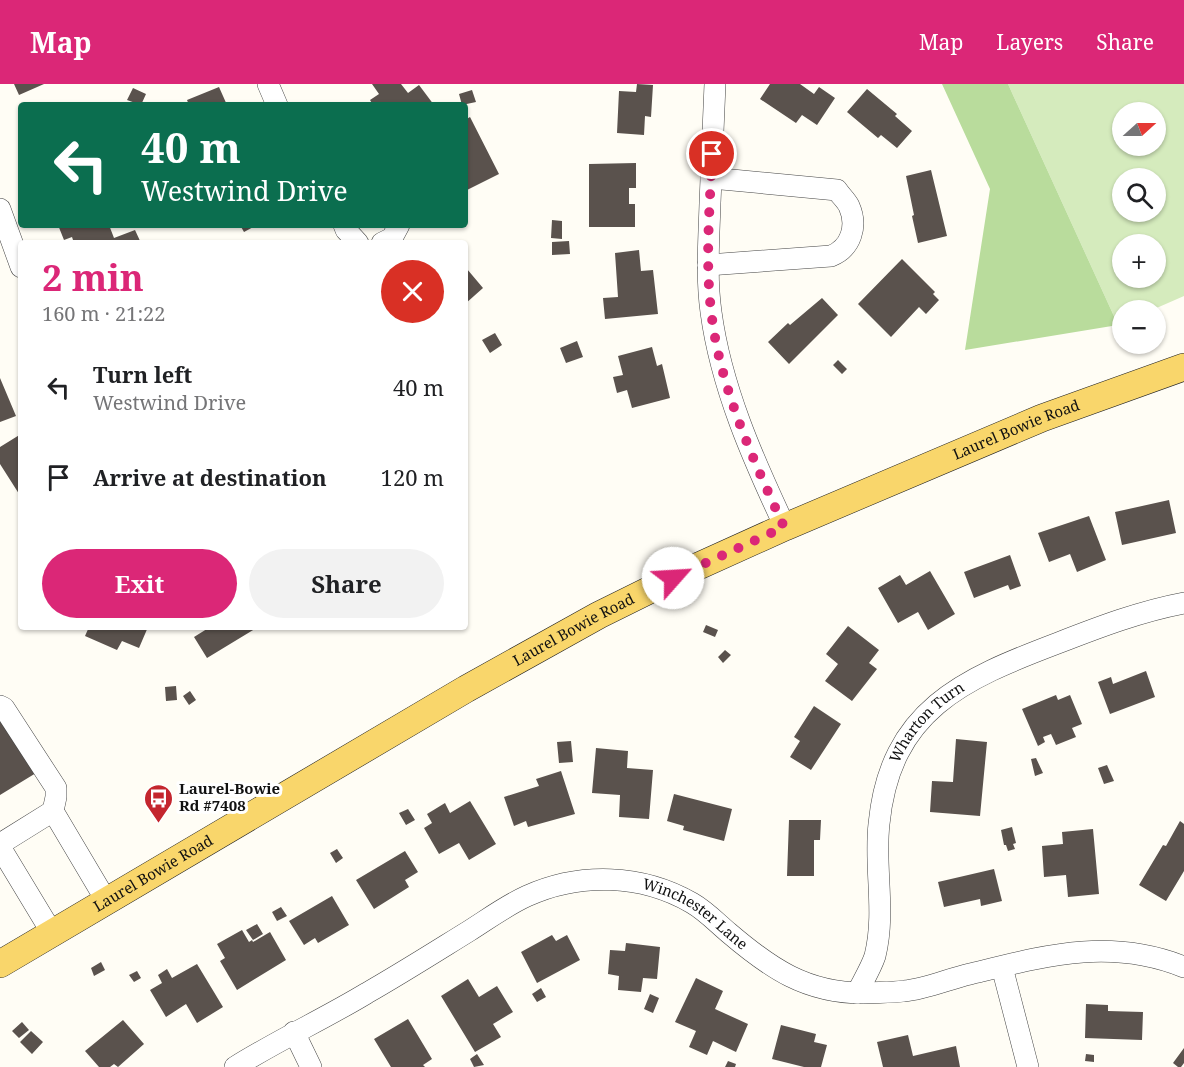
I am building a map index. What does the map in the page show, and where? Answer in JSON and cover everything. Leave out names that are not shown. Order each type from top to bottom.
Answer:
[{"type":"main road","name":"Laurel Bowie Road","points":[[2,958],[107,902],[534,650],[609,609],[784,527],[1042,418],[1184,367]]},
{"type":"street","points":[[268,84],[276,102]]},
{"type":"street","points":[[715,84],[708,265],[712,321],[717,350],[730,394],[784,527]]},
{"type":"street","points":[[708,265],[831,256],[842,252],[851,238],[853,227],[848,205],[837,190],[711,178]]},
{"type":"street","points":[[0,208],[18,259]]},
{"type":"street","points":[[345,228],[355,240]]},
{"type":"street","points":[[388,240],[392,238],[397,228]]},
{"type":"street","name":"Wharton Turn","points":[[857,993],[874,958],[878,941],[880,913],[878,844],[883,794],[889,774],[903,744],[921,719],[942,699],[958,688],[1027,655],[1100,627],[1184,603]]},
{"type":"street","points":[[0,706],[4,708],[56,788],[53,811],[107,902]]},
{"type":"street","points":[[52,933],[0,846],[53,811]]},
{"type":"street","name":"Winchester Lane","points":[[235,1067],[294,1032],[366,994],[525,896],[559,885],[595,879],[618,879],[640,883],[681,897],[696,905],[755,955],[777,970],[819,989],[857,993],[906,991],[1051,956],[1093,950],[1123,951],[1154,957],[1184,967]]},
{"type":"street","points":[[1002,967],[1028,1067]]},
{"type":"street","points":[[294,1032],[311,1067]]},
{"type":"green space","points":[[942,84],[1008,84],[1112,312],[1112,326],[965,350],[990,189]]},
{"type":"green space","points":[[1008,84],[1184,84],[1184,296],[1166,304],[1166,300],[1112,300],[1112,312]]},
{"type":"building","points":[[14,84],[44,84],[19,95]]},
{"type":"building","points":[[372,84],[401,84],[408,93],[419,85],[432,102],[371,102],[370,100],[379,94]]},
{"type":"building","points":[[637,84],[653,85],[651,117],[645,116],[644,135],[617,133],[619,91],[636,92]]},
{"type":"building","points":[[770,84],[800,84],[814,94],[819,87],[835,98],[817,125],[802,115],[796,123],[760,99]]},
{"type":"building","points":[[219,87],[226,102],[188,102],[187,100]]},
{"type":"building","points":[[133,88],[146,94],[142,102],[127,100]]},
{"type":"building","points":[[867,89],[897,114],[895,116],[912,131],[897,148],[881,135],[878,138],[847,112]]},
{"type":"building","points":[[472,90],[476,102],[461,102],[459,94]]},
{"type":"building","points":[[470,117],[499,174],[468,190],[468,118]]},
{"type":"building","points":[[636,163],[636,188],[629,188],[629,204],[635,204],[635,227],[589,227],[589,164]]},
{"type":"building","points":[[931,170],[947,236],[918,243],[906,176]]},
{"type":"building","points":[[552,220],[562,221],[562,239],[551,238]]},
{"type":"building","points":[[59,228],[110,228],[114,238],[135,230],[140,240],[73,240],[72,237],[64,240]]},
{"type":"building","points":[[569,241],[570,254],[552,255],[552,242]]},
{"type":"building","points":[[639,250],[641,271],[653,270],[658,314],[605,319],[603,298],[618,297],[615,253]]},
{"type":"building","points":[[902,259],[935,292],[933,294],[939,300],[926,314],[919,307],[891,337],[858,304]]},
{"type":"building","points":[[468,270],[483,288],[468,301]]},
{"type":"building","points":[[822,298],[838,315],[789,364],[768,342],[788,323],[790,325]]},
{"type":"building","points":[[495,333],[502,345],[490,353],[482,340]]},
{"type":"building","points":[[577,341],[583,357],[566,363],[560,348]]},
{"type":"building","points":[[652,347],[657,366],[662,364],[670,398],[632,408],[627,390],[617,393],[613,377],[623,375],[618,356]]},
{"type":"building","points":[[838,360],[847,369],[842,374],[833,365]]},
{"type":"building","points":[[0,378],[16,416],[0,422]]},
{"type":"building","points":[[18,436],[18,492],[0,464],[0,447]]},
{"type":"building","points":[[1169,500],[1176,533],[1122,545],[1115,512]]},
{"type":"building","points":[[1089,516],[1106,560],[1077,572],[1070,554],[1049,562],[1038,533]]},
{"type":"building","points":[[1010,555],[1021,586],[1010,590],[1008,585],[974,598],[964,572]]},
{"type":"building","points":[[930,571],[955,614],[928,630],[918,612],[898,623],[878,588],[900,575],[906,585]]},
{"type":"building","points":[[706,625],[718,630],[715,637],[703,632]]},
{"type":"building","points":[[848,626],[879,650],[869,663],[877,669],[852,701],[825,681],[838,664],[826,654]]},
{"type":"building","points":[[88,630],[147,630],[139,648],[122,641],[117,650],[85,636]]},
{"type":"building","points":[[205,630],[253,630],[207,658],[194,637]]},
{"type":"building","points":[[725,650],[731,655],[723,663],[718,657]]},
{"type":"building","points":[[1146,671],[1155,697],[1110,714],[1098,682],[1111,677],[1113,684]]},
{"type":"building","points":[[176,686],[177,700],[166,701],[165,687]]},
{"type":"building","points":[[190,691],[196,700],[189,705],[183,696]]},
{"type":"building","points":[[1056,695],[1058,700],[1070,695],[1082,724],[1072,728],[1076,737],[1056,745],[1051,734],[1043,737],[1045,742],[1038,746],[1022,709]]},
{"type":"building","points":[[814,706],[841,724],[811,770],[790,757],[800,741],[794,737]]},
{"type":"building","points":[[0,721],[36,773],[0,795]]},
{"type":"building","points":[[956,739],[987,742],[980,816],[930,812],[932,781],[953,782]]},
{"type":"building","points":[[571,741],[573,762],[559,763],[557,742]]},
{"type":"building","points":[[596,748],[628,751],[627,768],[653,770],[649,819],[619,817],[620,795],[592,793]]},
{"type":"building","points":[[1036,758],[1043,773],[1035,776],[1031,759]]},
{"type":"building","points":[[1107,765],[1114,781],[1104,784],[1098,768]]},
{"type":"building","points":[[561,771],[575,814],[528,827],[526,821],[514,826],[504,797],[539,786],[536,779]]},
{"type":"building","points":[[674,794],[732,809],[724,841],[683,830],[684,826],[667,821]]},
{"type":"building","points":[[470,801],[496,844],[469,860],[459,843],[439,854],[424,828],[432,823],[427,814],[445,803],[450,813]]},
{"type":"building","points":[[408,809],[415,820],[406,825],[399,813]]},
{"type":"building","points":[[789,820],[821,820],[820,840],[814,840],[814,876],[787,876]]},
{"type":"building","points":[[1180,821],[1184,824],[1184,871],[1166,901],[1139,885]]},
{"type":"building","points":[[1012,827],[1016,843],[1013,844],[1015,849],[1008,851],[1004,845],[1001,830]]},
{"type":"building","points":[[1093,829],[1099,894],[1068,897],[1066,875],[1044,877],[1042,846],[1063,844],[1062,832]]},
{"type":"building","points":[[337,849],[343,858],[336,863],[330,853]]},
{"type":"building","points":[[405,851],[418,872],[405,880],[409,887],[374,909],[356,880]]},
{"type":"building","points":[[994,869],[1002,901],[981,906],[980,899],[944,907],[938,882]]},
{"type":"building","points":[[332,896],[349,925],[318,943],[315,938],[304,945],[289,921]]},
{"type":"building","points":[[281,907],[287,916],[277,921],[272,912]]},
{"type":"building","points":[[257,924],[263,934],[253,940],[246,930]]},
{"type":"building","points":[[242,930],[249,942],[270,932],[286,960],[237,990],[220,961],[225,958],[217,944]]},
{"type":"building","points":[[552,935],[556,941],[567,935],[580,960],[537,983],[521,952]]},
{"type":"building","points":[[626,943],[660,947],[657,979],[643,978],[641,992],[618,990],[619,976],[608,974],[610,950],[625,951]]},
{"type":"building","points":[[101,962],[105,970],[94,976],[91,968]]},
{"type":"building","points":[[197,964],[223,1007],[197,1023],[186,1004],[166,1017],[150,990],[162,983],[158,975],[167,969],[172,978]]},
{"type":"building","points":[[137,971],[141,978],[134,982],[129,975]]},
{"type":"building","points":[[696,978],[723,991],[715,1009],[748,1024],[736,1052],[713,1041],[707,1055],[689,1047],[696,1031],[675,1022]]},
{"type":"building","points":[[468,979],[479,997],[497,986],[513,1012],[493,1024],[501,1037],[475,1052],[441,996]]},
{"type":"building","points":[[541,988],[546,997],[537,1002],[532,994]]},
{"type":"building","points":[[650,994],[659,998],[653,1013],[644,1009]]},
{"type":"building","points":[[1086,1004],[1108,1005],[1108,1011],[1143,1012],[1142,1040],[1085,1038]]},
{"type":"building","points":[[408,1019],[432,1059],[423,1065],[425,1067],[391,1067],[374,1039]]},
{"type":"building","points":[[123,1020],[144,1044],[118,1067],[114,1064],[110,1067],[99,1067],[85,1051]]},
{"type":"building","points":[[22,1022],[29,1030],[19,1038],[12,1031]]},
{"type":"building","points":[[781,1025],[816,1034],[814,1042],[827,1045],[821,1067],[804,1067],[772,1059]]},
{"type":"building","points":[[31,1031],[43,1042],[32,1054],[20,1042]]},
{"type":"building","points":[[908,1035],[913,1056],[956,1046],[960,1067],[883,1067],[877,1042]]},
{"type":"building","points":[[1184,1048],[1184,1063],[1178,1067],[1173,1063]]},
{"type":"building","points":[[477,1054],[484,1065],[474,1067],[470,1059]]},
{"type":"building","points":[[1086,1054],[1094,1055],[1094,1062],[1085,1061]]},
{"type":"building","points":[[728,1061],[736,1064],[735,1067],[725,1067]]},
{"type":"place","name":"Laurel-Bowie Rd #7408","points":[[158,824]]},
{"type":"route","points":[[673,578],[784,527],[737,413],[717,350],[711,311],[708,265],[712,154]]}]
